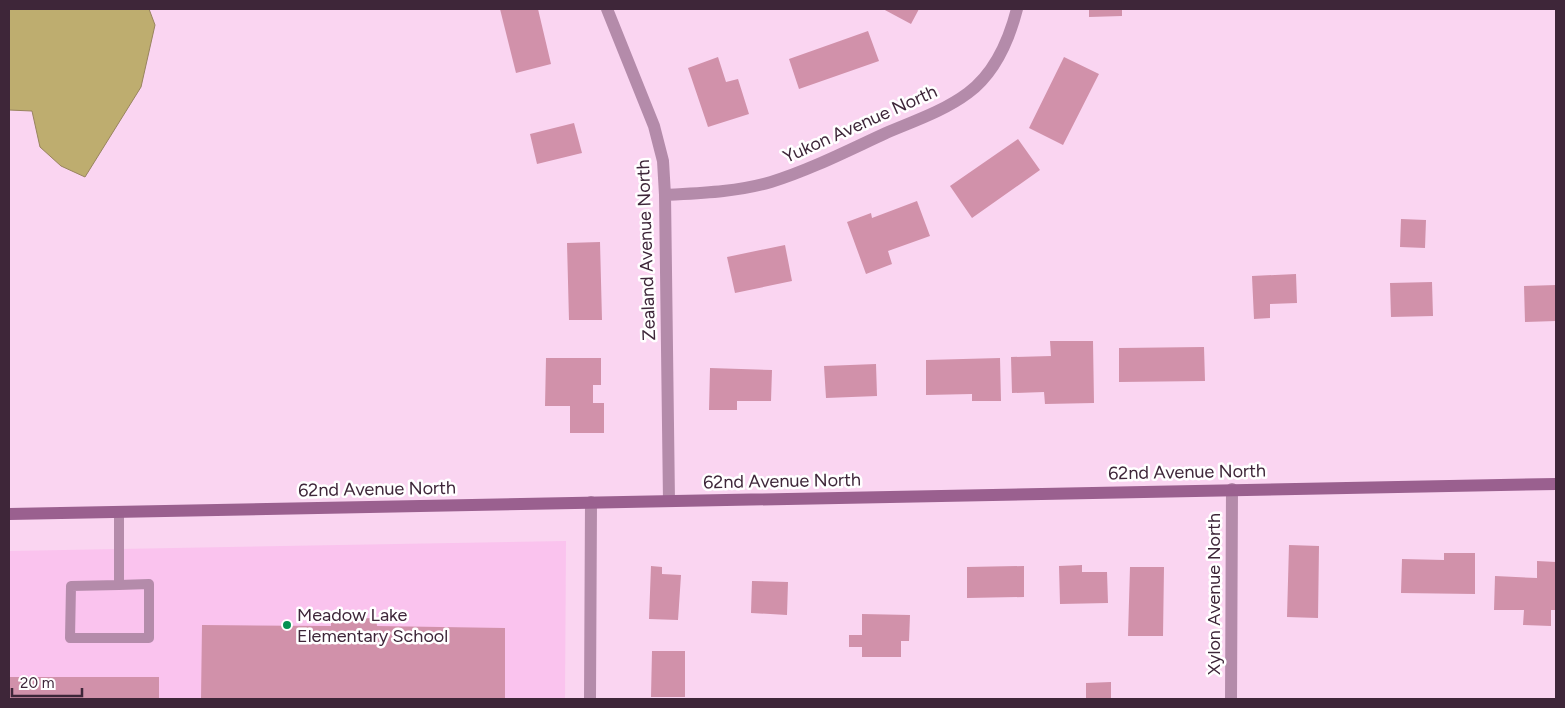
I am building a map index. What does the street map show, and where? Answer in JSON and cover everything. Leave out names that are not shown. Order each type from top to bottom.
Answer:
[{"type":"street","name":"Zealand Avenue North","points":[[607,9],[654,126],[663,161],[669,501]]},
{"type":"street","name":"Yukon Avenue North","points":[[665,195],[724,192],[771,182],[938,110],[969,92],[994,65],[1010,37],[1017,9]]},
{"type":"street","name":"62nd Avenue North","points":[[9,514],[1556,484]]},
{"type":"street","name":"Xylon Avenue North","points":[[1231,699],[1232,489]]},
{"type":"street","points":[[590,699],[591,502]]},
{"type":"lane","points":[[118,512],[119,585]]},
{"type":"lane","points":[[150,584],[149,638],[70,638],[70,586],[119,585],[150,584]]},
{"type":"shaded area","points":[[9,9],[149,9],[155,25],[141,87],[85,177],[61,166],[40,147],[32,111],[9,110]]},
{"type":"shaded area","name":"Meadow Lake Elementary School","points":[[566,541],[565,699],[9,699],[9,551]]},
{"type":"building","points":[[500,9],[538,9],[551,64],[516,73]]},
{"type":"building","points":[[883,9],[919,9],[911,24]]},
{"type":"building","points":[[1089,9],[1122,9],[1122,16],[1089,17]]},
{"type":"building","points":[[868,31],[879,61],[799,89],[789,59]]},
{"type":"building","points":[[718,57],[726,82],[738,79],[749,114],[708,127],[688,68]]},
{"type":"building","points":[[1064,57],[1099,74],[1063,145],[1029,128]]},
{"type":"building","points":[[574,123],[582,153],[537,164],[530,134]]},
{"type":"building","points":[[1018,139],[1040,170],[972,218],[950,186]]},
{"type":"building","points":[[917,201],[930,236],[888,251],[892,264],[866,274],[847,222],[871,213],[872,218]]},
{"type":"building","points":[[1401,219],[1426,220],[1425,248],[1400,247]]},
{"type":"building","points":[[600,242],[602,320],[569,320],[567,243]]},
{"type":"building","points":[[785,245],[792,281],[735,293],[727,257]]},
{"type":"building","points":[[1296,274],[1297,303],[1270,304],[1270,318],[1254,319],[1252,276]]},
{"type":"building","points":[[1432,282],[1433,316],[1391,317],[1390,283]]},
{"type":"building","points":[[1556,285],[1556,321],[1525,322],[1524,286]]},
{"type":"building","points":[[1050,341],[1093,341],[1094,403],[1045,404],[1044,392],[1012,393],[1011,357],[1051,356]]},
{"type":"building","points":[[1204,347],[1205,381],[1119,382],[1119,348]]},
{"type":"building","points":[[546,358],[601,358],[601,385],[593,385],[593,403],[604,403],[604,433],[570,433],[570,406],[545,406]]},
{"type":"building","points":[[1000,358],[1001,401],[972,401],[972,394],[926,395],[926,360]]},
{"type":"building","points":[[876,364],[877,396],[826,398],[824,366]]},
{"type":"building","points":[[710,368],[772,370],[771,401],[737,401],[737,410],[709,410]]},
{"type":"building","points":[[1289,545],[1319,546],[1318,618],[1287,617]]},
{"type":"building","points":[[1444,553],[1475,553],[1475,594],[1401,593],[1402,559],[1444,560]]},
{"type":"building","points":[[1537,561],[1556,562],[1556,610],[1551,610],[1551,626],[1523,625],[1524,610],[1494,610],[1495,576],[1537,578]]},
{"type":"building","points":[[1082,565],[1082,572],[1107,572],[1108,603],[1060,604],[1059,566]]},
{"type":"building","points":[[651,566],[662,567],[662,574],[681,575],[678,620],[649,619]]},
{"type":"building","points":[[1024,566],[1024,597],[967,598],[967,567]]},
{"type":"building","points":[[1130,567],[1164,567],[1163,636],[1128,636]]},
{"type":"building","points":[[752,581],[788,582],[787,615],[751,613]]},
{"type":"building","points":[[862,614],[910,615],[909,641],[901,641],[901,657],[862,657],[862,647],[849,647],[849,635],[862,635]]},
{"type":"building","name":"Meadow Lake Elementary School","points":[[376,618],[377,626],[505,628],[505,699],[201,699],[202,625],[331,626],[331,619]]},
{"type":"building","points":[[652,651],[685,651],[685,697],[651,697]]},
{"type":"building","points":[[9,677],[159,677],[159,699],[9,699]]},
{"type":"building","points":[[1111,682],[1111,699],[1086,699],[1086,683]]},
{"type":"place","name":"Meadow Lake Elementary School","points":[[287,625]]}]
